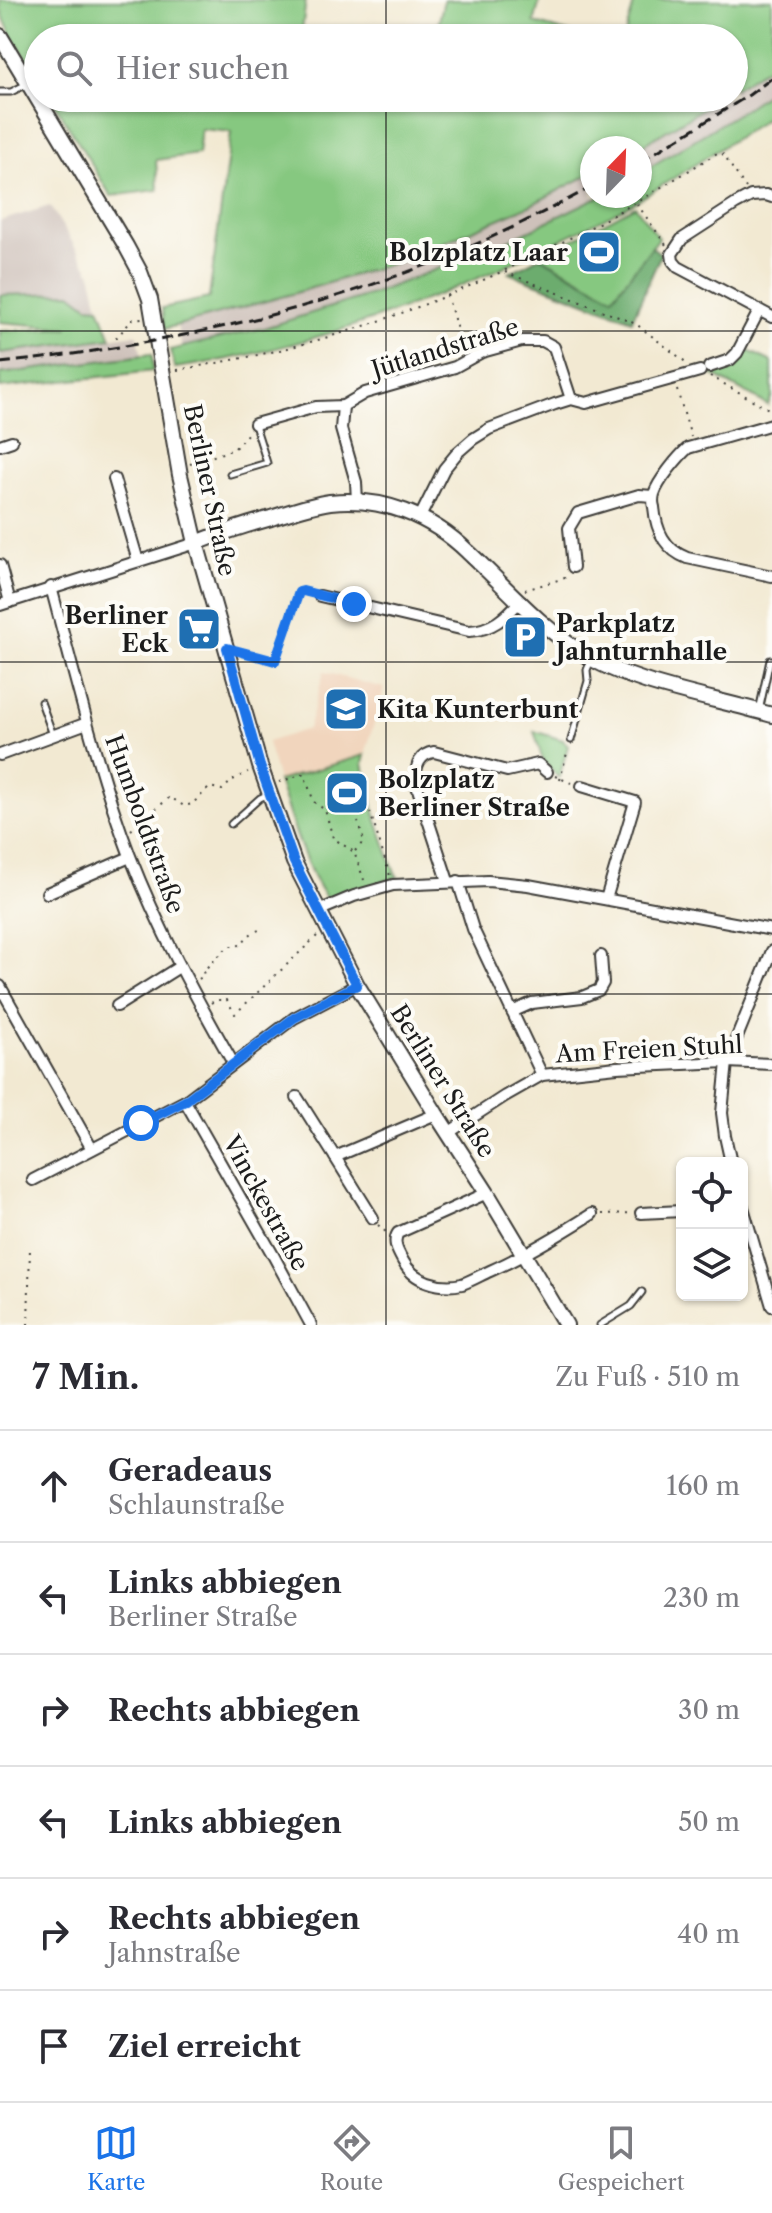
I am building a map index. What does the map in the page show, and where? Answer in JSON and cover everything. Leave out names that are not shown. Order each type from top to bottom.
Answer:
[{"type":"street","name":"Berliner Straße","points":[[0,36],[24,79]]},
{"type":"street","name":"Berliner Straße","points":[[44,112],[126,246],[150,299],[178,466],[196,543],[260,766],[294,862],[357,985],[566,1325]]},
{"type":"street","points":[[772,197],[751,196],[736,204],[682,239],[672,254],[678,267],[772,317]]},
{"type":"street","points":[[420,517],[444,469],[458,452],[489,429],[571,399],[586,403],[730,360],[737,353],[759,311]]},
{"type":"street","name":"Jütlandstraße","points":[[255,424],[316,407],[343,406],[365,393],[455,367],[482,352],[522,341],[543,341],[554,347],[571,399]]},
{"type":"street","points":[[343,406],[341,429],[356,482],[357,501]]},
{"type":"street","points":[[772,424],[693,446],[681,454],[653,496],[655,525],[676,554],[772,576]]},
{"type":"street","points":[[0,445],[12,441]]},
{"type":"street","points":[[114,479],[138,561]]},
{"type":"street","points":[[573,567],[569,528],[578,513],[639,495],[653,496]]},
{"type":"street","points":[[0,565],[5,603],[307,507],[357,501],[380,504],[420,517],[466,549],[562,639],[592,659],[627,675],[765,713]]},
{"type":"street","name":"Humboldtstraße","points":[[51,587],[87,723],[130,857],[179,967],[233,1063]]},
{"type":"street","points":[[320,596],[469,631],[481,631],[504,619],[516,598]]},
{"type":"street","points":[[0,755],[87,723]]},
{"type":"street","points":[[542,1075],[473,929],[415,780],[416,767],[421,758],[434,752],[507,771],[538,764],[547,772]]},
{"type":"street","points":[[582,786],[635,802],[606,899]]},
{"type":"street","points":[[47,893],[130,857]]},
{"type":"street","points":[[318,911],[393,885],[488,881],[528,885],[772,930]]},
{"type":"street","points":[[730,1157],[722,1113],[727,1062],[772,951]]},
{"type":"street","points":[[512,1012],[532,1003],[582,997],[599,990],[603,983],[601,956]]},
{"type":"street","points":[[117,1006],[179,967]]},
{"type":"street","points":[[33,1180],[185,1101],[294,1018],[357,985]]},
{"type":"street","points":[[0,986],[92,1149]]},
{"type":"street","name":"Am Freien Stuhl","points":[[448,1133],[542,1075],[617,1067],[727,1062],[772,1064]]},
{"type":"street","points":[[297,1097],[373,1218]]},
{"type":"street","name":"Vinckestraße","points":[[185,1101],[311,1325]]},
{"type":"street","points":[[335,1157],[436,1114]]},
{"type":"street","points":[[487,1193],[398,1233],[394,1238],[403,1261],[415,1277],[443,1284],[463,1283],[524,1256],[592,1214]]},
{"type":"street","points":[[641,1213],[676,1211]]},
{"type":"street","points":[[748,1222],[767,1268],[772,1306]]},
{"type":"lane","points":[[0,92],[11,92],[24,86]]},
{"type":"lane","points":[[230,474],[267,463],[255,424]]},
{"type":"lane","points":[[571,740],[592,659]]},
{"type":"lane","points":[[765,713],[772,660]]},
{"type":"lane","points":[[41,702],[53,736]]},
{"type":"lane","points":[[231,824],[268,790]]},
{"type":"lane","points":[[600,1325],[631,1306],[642,1292]]},
{"type":"path","points":[[652,193],[719,153],[751,196]]},
{"type":"path","points":[[164,373],[316,341],[418,307],[504,271],[626,208]]},
{"type":"path","points":[[640,208],[672,254]]},
{"type":"path","points":[[504,271],[636,324],[772,411]]},
{"type":"path","points":[[446,294],[466,362]]},
{"type":"path","points":[[116,338],[133,319]]},
{"type":"path","points":[[673,378],[693,446]]},
{"type":"path","points":[[178,466],[234,449],[255,424]]},
{"type":"path","points":[[516,598],[572,576],[573,567]]},
{"type":"path","points":[[227,648],[275,661],[299,592],[320,596]]},
{"type":"path","points":[[560,780],[571,740]]},
{"type":"path","points":[[124,836],[170,797],[184,806],[192,804],[210,787],[222,790],[233,780],[260,766]]},
{"type":"path","points":[[547,772],[560,780],[582,786]]},
{"type":"path","points":[[268,790],[304,774],[314,802],[325,810],[333,838],[354,852],[367,892]]},
{"type":"path","points":[[370,812],[393,885]]},
{"type":"path","points":[[354,852],[364,841],[358,822]]},
{"type":"path","points":[[203,1009],[216,1000],[227,1000],[235,1014],[326,926]]},
{"type":"path","points":[[189,985],[204,975],[203,971],[229,946],[238,946],[259,930]]},
{"type":"path","points":[[592,1214],[641,1213]]},
{"type":"path","points":[[373,1218],[384,1232],[394,1238]]},
{"type":"path","points":[[28,1325],[30,1247]]},
{"type":"shaded area","points":[[772,64],[772,90],[748,106],[748,80]]},
{"type":"shaded area","points":[[697,112],[740,112],[652,166],[652,139]]},
{"type":"shaded area","points":[[580,179],[580,206],[497,246],[372,294],[264,329],[182,348],[177,326],[397,262],[529,206]]},
{"type":"shaded area","points":[[50,206],[91,273],[99,307],[88,307],[71,293],[0,295],[0,221]]},
{"type":"shaded area","points":[[137,334],[142,356],[0,374],[0,353]]},
{"type":"shaded area","name":"Kita Kunterbunt","points":[[324,672],[384,688],[365,755],[278,781],[267,742],[308,729]]},
{"type":"green space","points":[[0,0],[306,0],[303,24],[24,24],[24,55],[1,9]]},
{"type":"green space","points":[[444,0],[540,0],[534,23],[538,24],[438,24]]},
{"type":"green space","points":[[635,0],[772,0],[772,64],[748,80],[748,24],[628,24]]},
{"type":"green space","points":[[772,90],[772,114],[652,192],[652,166],[740,112],[748,112],[748,106]]},
{"type":"green space","points":[[60,112],[697,112],[652,139],[652,136],[580,136],[580,179],[529,206],[397,262],[164,329],[162,308],[209,298],[231,132],[201,129],[198,154],[156,160],[158,190],[111,196]]},
{"type":"green space","points":[[580,206],[623,208],[518,260],[375,319],[276,348],[175,368],[170,350],[264,328],[372,294],[497,246]]},
{"type":"green space","name":"Bolzplatz Laar","points":[[631,208],[636,208],[659,238],[613,297],[540,257]]},
{"type":"green space","points":[[652,247],[661,254],[632,320],[509,273],[540,257],[613,297]]},
{"type":"green space","points":[[71,293],[88,306],[99,307],[111,338],[0,353],[0,331],[69,328],[0,322],[0,295]]},
{"type":"green space","points":[[744,349],[772,362],[772,396],[768,405],[711,374],[731,364]]},
{"type":"green space","points":[[152,354],[153,371],[0,388],[0,374]]},
{"type":"green space","points":[[534,731],[563,740],[568,746],[559,778],[543,761]]},
{"type":"green space","points":[[365,755],[363,764],[376,818],[398,877],[328,899],[307,862],[278,781]]},
{"type":"railway","points":[[748,96],[772,78]]},
{"type":"railway","points":[[652,155],[721,112]]},
{"type":"railway","points":[[0,363],[181,336],[300,307],[416,269],[472,246],[580,193]]},
{"type":"place","name":"Bolzplatz Laar","points":[[599,252]]},
{"type":"place","name":"Berliner Eck","points":[[199,629]]},
{"type":"place","name":"Parkplatz Jahnturnhalle","points":[[525,637]]},
{"type":"place","name":"Kita Kunterbunt","points":[[346,709]]},
{"type":"place","name":"Bolzplatz Berliner Straße","points":[[347,793]]},
{"type":"route","points":[[141,1123],[185,1101],[294,1018],[357,985],[294,862],[260,766],[227,648],[275,661],[299,592],[354,604]]}]
